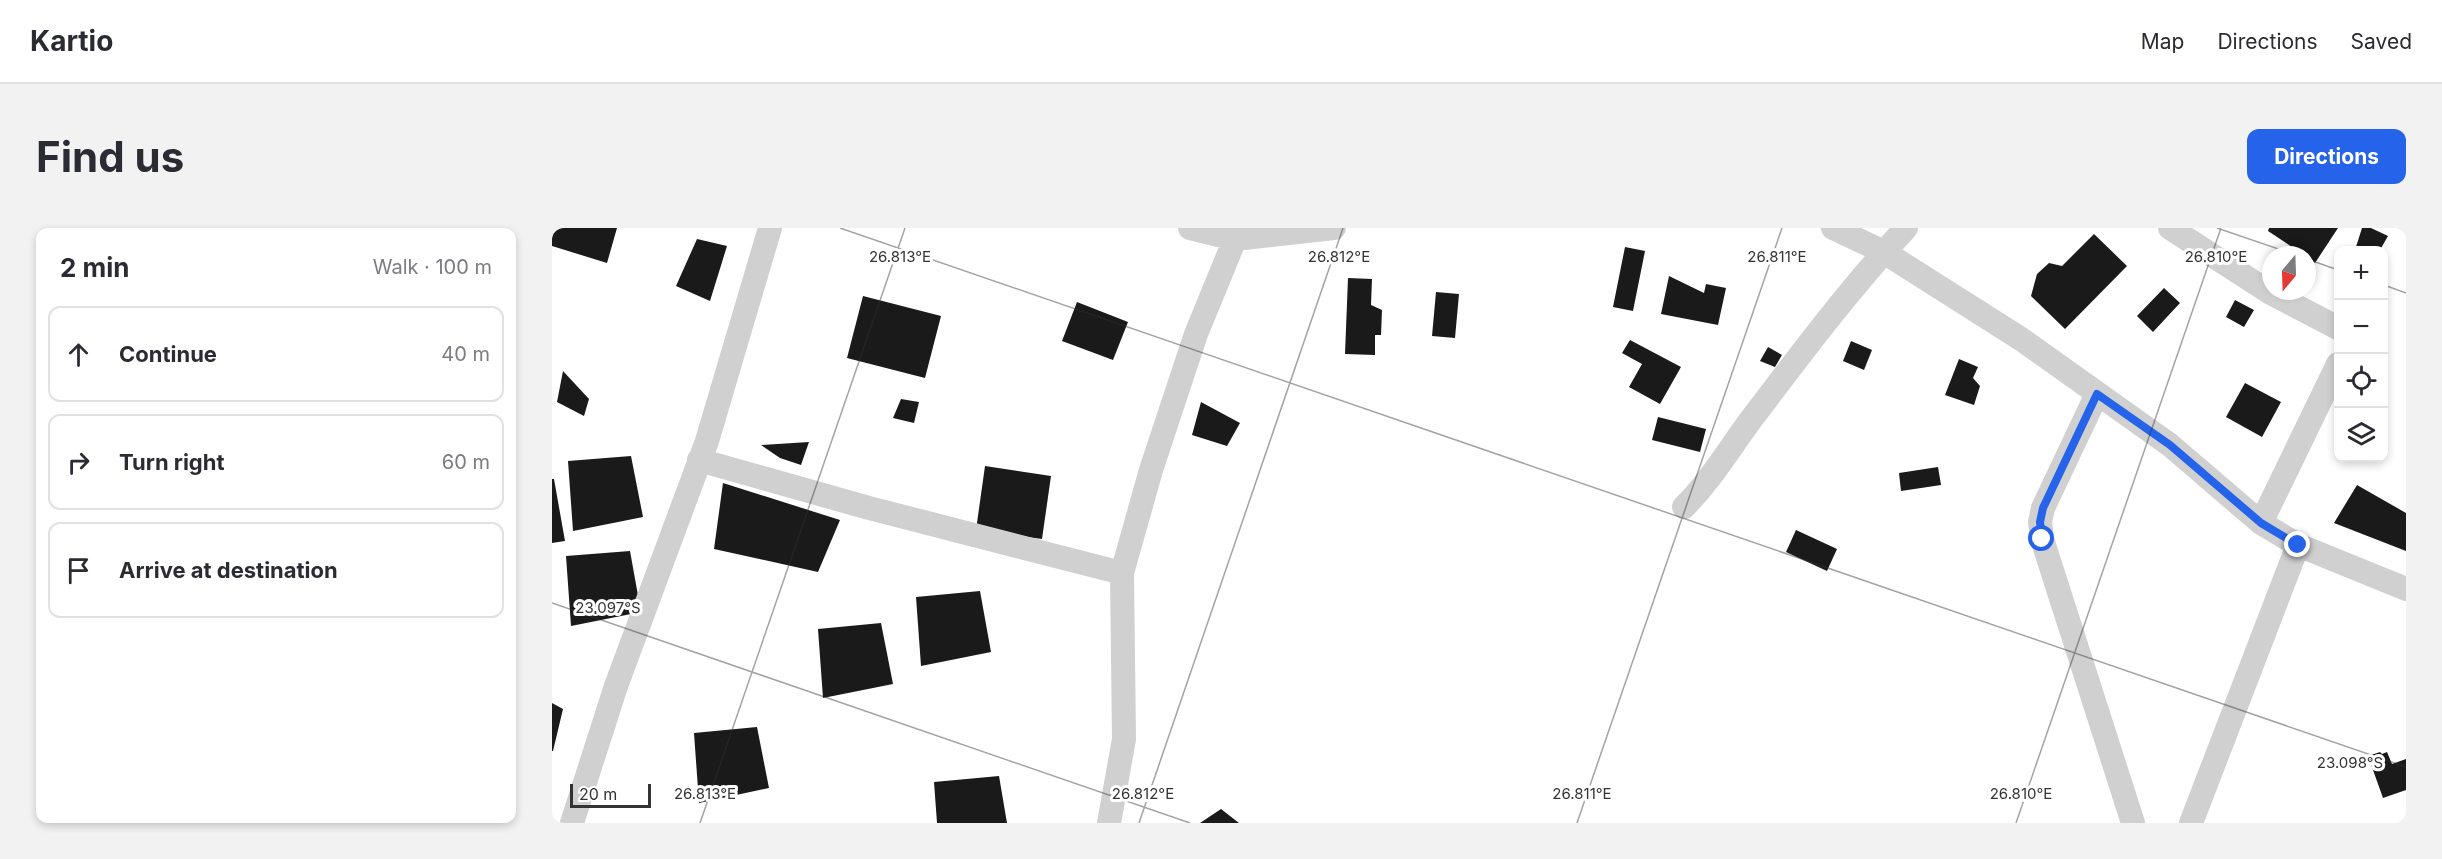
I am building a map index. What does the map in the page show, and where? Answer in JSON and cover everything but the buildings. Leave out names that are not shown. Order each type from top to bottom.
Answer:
[{"type":"street","points":[[572,823],[616,686],[699,460],[770,228]]},
{"type":"street","points":[[1190,228],[1236,234],[1334,228]]},
{"type":"street","points":[[1833,228],[1884,252],[2021,339],[2170,445],[2261,523],[2298,545],[2406,589]]},
{"type":"street","points":[[1684,507],[1717,471],[1763,402],[1906,228]]},
{"type":"street","points":[[2170,228],[2269,292],[2334,326]]},
{"type":"street","points":[[1109,823],[1124,739],[1122,573],[1151,470],[1196,334],[1236,234]]},
{"type":"street","points":[[2261,523],[2334,372]]},
{"type":"street","points":[[2097,394],[2043,508],[2040,522],[2042,539],[2133,823]]},
{"type":"street","points":[[699,460],[869,508],[1122,573]]},
{"type":"street","points":[[2191,823],[2298,545]]},
{"type":"route","points":[[2042,539],[2040,522],[2043,508],[2097,394],[2170,445],[2261,523],[2298,545]]}]
